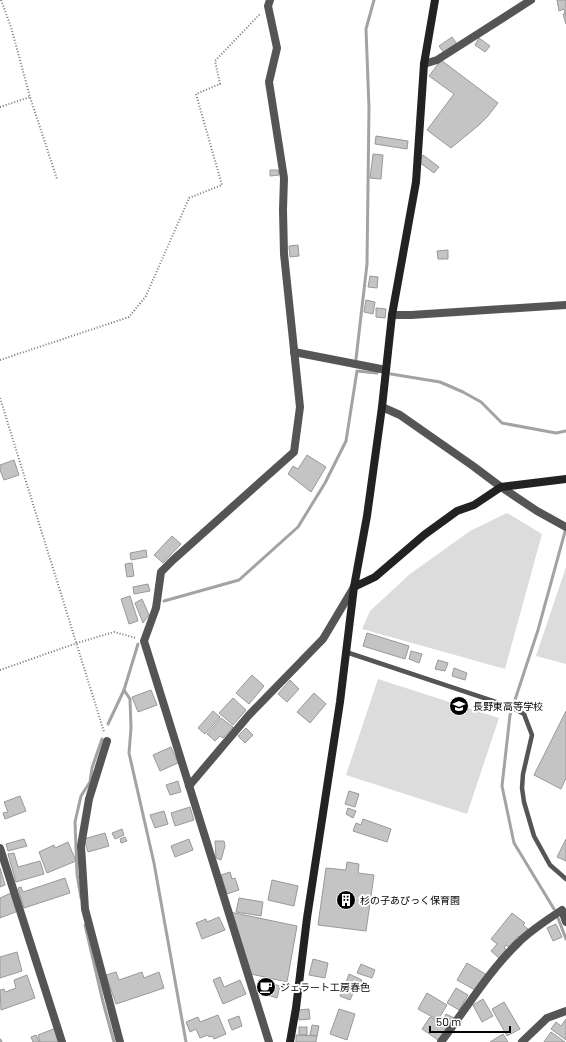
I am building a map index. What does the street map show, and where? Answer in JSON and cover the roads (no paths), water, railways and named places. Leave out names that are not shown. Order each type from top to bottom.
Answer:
[{"type":"street","points":[[290,1042],[296,1008],[307,918],[340,702],[354,587],[367,516],[382,407],[392,314],[416,182],[424,64],[435,0]]},
{"type":"street","points":[[424,64],[437,60],[531,0]]},
{"type":"street","points":[[269,3],[277,48],[269,82],[284,178],[284,254],[300,407],[294,452],[161,572],[156,608],[144,641],[269,1042]]},
{"type":"street","points":[[392,314],[410,315],[566,305]]},
{"type":"street","points":[[294,352],[386,370]]},
{"type":"street","points":[[382,407],[400,415],[501,487],[564,526]]},
{"type":"street","points":[[189,786],[249,715],[323,639],[354,587],[375,577],[424,535],[457,511],[474,505],[501,487],[566,479]]},
{"type":"street","points":[[107,741],[89,799],[81,846],[85,909],[120,1042]]},
{"type":"street","points":[[0,848],[62,1042]]},
{"type":"street","points":[[441,1042],[466,1009],[484,981],[518,942],[541,923],[564,908],[566,922]]},
{"type":"street","points":[[522,1042],[547,1018],[566,1011]]},
{"type":"lane","points":[[346,652],[513,708],[524,714],[532,734],[522,774],[524,802],[534,836],[550,865],[566,879]]},
{"type":"waterway","points":[[356,359],[367,264],[369,108],[366,29],[374,0]]},
{"type":"waterway","points":[[164,601],[239,580],[298,527],[325,483],[346,441],[357,371],[377,373]]},
{"type":"waterway","points":[[391,374],[440,382],[463,392],[481,402],[502,423],[556,433],[566,431]]},
{"type":"waterway","points":[[554,909],[514,843],[502,786],[510,715],[538,630],[566,528]]},
{"type":"waterway","points":[[108,724],[124,690],[138,644]]},
{"type":"waterway","points":[[124,690],[130,699],[131,728],[129,753],[154,863],[186,1042]]},
{"type":"waterway","points":[[81,898],[77,874],[75,822],[81,796],[90,782],[92,768],[102,739]]},
{"type":"waterway","points":[[558,918],[566,939]]},
{"type":"waterway","points":[[85,925],[114,1042]]},
{"type":"place","name":"長野東高等学校","points":[[459,706]]},
{"type":"place","name":"杉の子あぴっく保育園","points":[[346,900]]},
{"type":"place","name":"ジェラート工房春色","points":[[266,987]]}]
